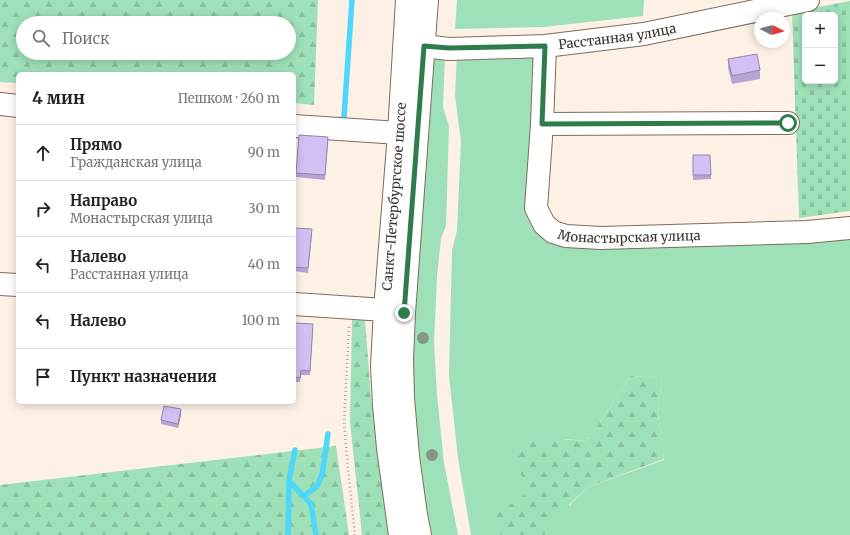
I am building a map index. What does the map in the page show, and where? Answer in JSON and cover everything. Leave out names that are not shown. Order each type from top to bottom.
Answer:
[{"type":"street","name":"Санкт-Петербургское шоссе","points":[[400,535],[388,448],[382,366],[407,0]]},
{"type":"street","name":"Санкт-Петербургское шоссе","points":[[420,535],[408,456],[403,398],[402,359],[404,313],[427,0]]},
{"type":"street","name":"Расстанная улица","points":[[424,46],[449,48],[545,46],[644,34],[808,0]]},
{"type":"street","name":"Монастырская улица","points":[[545,46],[542,124],[536,208],[544,224],[553,232],[566,236],[601,238],[807,232],[850,228]]},
{"type":"street","points":[[0,104],[16,106]]},
{"type":"street","points":[[542,124],[788,123]]},
{"type":"street","points":[[296,126],[399,133]]},
{"type":"street","points":[[0,284],[16,285]]},
{"type":"street","points":[[296,304],[385,310]]},
{"type":"path","points":[[349,326],[344,422],[356,535]]},
{"type":"green space","points":[[0,0],[318,0],[314,105],[296,103],[296,72],[16,72],[16,83],[0,82]]},
{"type":"green space","points":[[457,0],[644,0],[643,16],[544,27],[455,29]]},
{"type":"green space","points":[[850,1],[850,211],[799,218],[792,12]]},
{"type":"green space","points":[[534,52],[531,209],[555,243],[850,234],[850,535],[471,535],[458,458],[449,376],[452,251],[457,230],[461,141],[455,96],[457,55]],"holes":[[[631,376],[662,378],[658,413],[664,460],[588,487],[569,506],[565,439],[587,441]]]},
{"type":"green space","points":[[445,57],[443,107],[449,126],[446,226],[441,238],[437,276],[434,343],[437,395],[444,463],[458,535],[431,535],[423,490],[415,426],[413,374],[415,314],[434,62],[436,59]]},
{"type":"green space","points":[[352,319],[365,320],[371,397],[391,535],[362,535],[350,422]]},
{"type":"green space","points":[[631,376],[662,378],[658,413],[664,459],[588,487],[556,517],[544,535],[501,535],[495,515],[527,493],[515,454],[533,437],[587,441]]},
{"type":"green space","points":[[336,446],[349,535],[0,535],[0,485]]},
{"type":"building","points":[[757,54],[760,70],[732,76],[728,59]]},
{"type":"building","points":[[299,135],[328,137],[325,175],[296,173]]},
{"type":"building","points":[[693,155],[710,155],[711,175],[693,175]]},
{"type":"building","points":[[296,228],[312,229],[308,268],[296,267]]},
{"type":"building","points":[[296,323],[313,324],[310,371],[301,370],[300,378],[296,377]]},
{"type":"building","points":[[164,406],[181,409],[178,424],[161,420]]},
{"type":"waterway","points":[[344,117],[352,0]]},
{"type":"waterway","points":[[304,496],[317,486],[322,475],[328,434]]},
{"type":"waterway","points":[[288,535],[289,481],[295,450]]},
{"type":"waterway","points":[[289,481],[311,504],[316,535]]},
{"type":"route","points":[[404,313],[424,46],[449,48],[545,46],[542,124],[788,123]]}]
